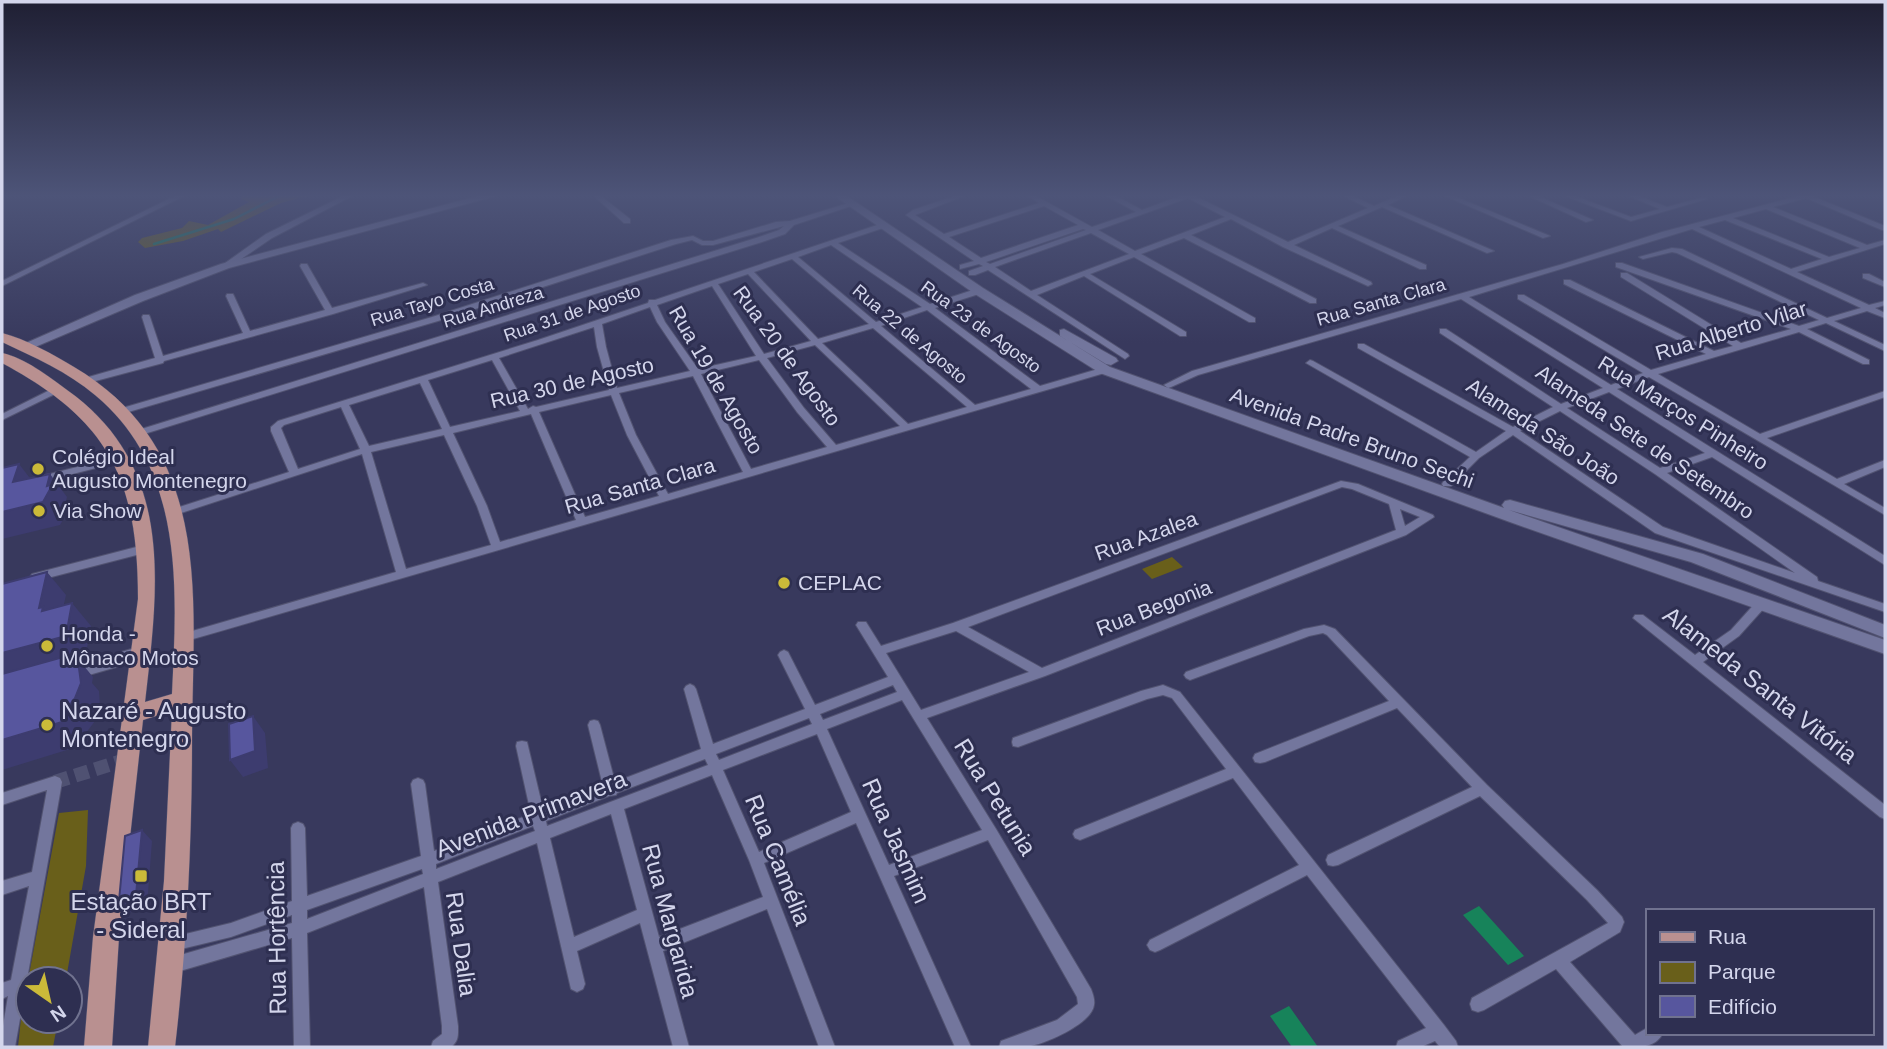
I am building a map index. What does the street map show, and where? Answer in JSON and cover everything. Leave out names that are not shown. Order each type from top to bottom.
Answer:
[{"type":"main road","points":[[23,347],[126,303],[225,266],[305,245]]},
{"type":"main road","name":"Avenida Padre Bruno Sechi","points":[[912,245],[979,291],[1105,370],[1885,648]]},
{"type":"main road","name":"Avenida Padre Bruno Sechi","points":[[932,245],[972,267],[1111,362],[1168,385],[1447,484],[1582,527],[1701,553],[1885,632]]},
{"type":"main road","points":[[2,337],[49,357],[88,380],[122,411],[159,467],[174,512],[185,559],[186,637],[181,784],[172,944],[162,1047]]},
{"type":"main road","points":[[2,357],[34,374],[86,412],[114,444],[146,528],[148,599],[106,937],[98,1047]]},
{"type":"main road","points":[[1695,580],[1701,553]]},
{"type":"main road","points":[[55,678],[142,653]]},
{"type":"main road","points":[[135,713],[183,698]]},
{"type":"street","points":[[2,284],[81,245]]},
{"type":"street","points":[[225,266],[256,245]]},
{"type":"street","name":"Rua Tayo Costa","points":[[122,411],[435,318],[665,245]]},
{"type":"street","name":"Rua Andreza","points":[[138,433],[743,245]]},
{"type":"street","name":"Rua 31 de Agosto","points":[[294,472],[276,431],[276,426],[281,423],[597,323],[652,302],[828,245]]},
{"type":"street","name":"Rua 23 de Agosto","points":[[836,245],[929,307],[1040,390]]},
{"type":"street","points":[[950,245],[972,267],[989,267],[1051,245]]},
{"type":"street","points":[[972,267],[1031,245]]},
{"type":"street","points":[[1119,245],[1252,320]]},
{"type":"street","points":[[1031,293],[1159,245]]},
{"type":"street","points":[[1204,245],[1313,301]]},
{"type":"street","points":[[1286,245],[1368,284]]},
{"type":"street","points":[[1374,245],[1423,267]]},
{"type":"street","points":[[1476,245],[1490,251]]},
{"type":"street","name":"Rua Santa Clara","points":[[1168,385],[1195,373],[1633,245]]},
{"type":"street","points":[[1732,245],[1885,316]]},
{"type":"street","points":[[1793,245],[1830,260]]},
{"type":"street","points":[[1860,245],[1867,248]]},
{"type":"street","points":[[1790,272],[1876,245]]},
{"type":"street","points":[[1643,257],[1672,250],[1679,251],[1885,348]]},
{"type":"street","name":"Rua 22 de Agosto","points":[[794,257],[975,409]]},
{"type":"street","points":[[1619,265],[1800,329],[1866,362]]},
{"type":"street","points":[[304,266],[330,312]]},
{"type":"street","points":[[972,267],[989,267],[1125,356]]},
{"type":"street","points":[[751,272],[816,342],[907,428]]},
{"type":"street","points":[[1085,274],[1183,334]]},
{"type":"street","points":[[1624,275],[1740,346]]},
{"type":"street","points":[[1866,276],[1885,285]]},
{"type":"street","points":[[1567,282],[1713,354]]},
{"type":"street","name":"Rua 20 de Agosto","points":[[714,283],[762,357],[799,408],[834,449]]},
{"type":"street","points":[[88,380],[423,285]]},
{"type":"street","name":"Rua 30 de Agosto","points":[[174,512],[366,450],[762,357],[875,325],[979,291]]},
{"type":"street","points":[[230,296],[248,335]]},
{"type":"street","name":"Rua Marços Pinheiro","points":[[1462,296],[1606,389],[1885,561]]},
{"type":"street","points":[[1521,297],[1885,512]]},
{"type":"street","name":"Rua 19 de Agosto","points":[[652,302],[661,322],[696,373],[749,474]]},
{"type":"street","name":"Rua Alberto Vilar","points":[[1447,484],[1476,456],[1513,431],[1561,407],[1651,373],[1885,303]]},
{"type":"street","points":[[146,317],[160,361]]},
{"type":"street","points":[[597,323],[613,391],[628,432],[665,498]]},
{"type":"street","name":"Alameda Sete de Setembro","points":[[1443,331],[1659,472],[1824,587]]},
{"type":"street","name":"Alameda São João","points":[[1361,346],[1513,431],[1659,530],[1701,553],[1824,587],[1885,608]]},
{"type":"street","points":[[494,356],[529,410],[582,522]]},
{"type":"street","points":[[1310,363],[1476,456]]},
{"type":"street","name":"Rua Santa Clara","points":[[186,637],[1105,370]]},
{"type":"street","points":[[423,379],[482,506],[497,547]]},
{"type":"street","points":[[2,417],[56,390]]},
{"type":"street","points":[[1762,437],[1885,394]]},
{"type":"street","points":[[344,404],[366,450],[402,575]]},
{"type":"street","points":[[1659,472],[1711,454]]},
{"type":"street","points":[[29,482],[120,459]]},
{"type":"street","points":[[1837,483],[1885,463]]},
{"type":"street","name":"Rua Azalea","points":[[879,651],[957,626],[1341,484],[1354,486],[1426,514]]},
{"type":"street","points":[[1393,502],[1402,531]]},
{"type":"street","name":"Rua Begonia","points":[[918,716],[1041,673],[1402,531],[1429,519],[1426,514]]},
{"type":"street","points":[[30,578],[148,548]]},
{"type":"street","points":[[1694,662],[1735,633],[1762,603]]},
{"type":"street","name":"Alameda Santa Vitória","points":[[1639,618],[1885,813]]},
{"type":"street","name":"Rua Petunia","points":[[862,625],[991,833],[1085,995],[1086,1006],[1074,1018],[1007,1047]]},
{"type":"street","points":[[957,626],[1041,673]]},
{"type":"street","points":[[1190,675],[1308,632],[1324,629],[1340,640],[1482,789],[1617,922],[1608,932],[1478,1004]]},
{"type":"street","name":"Rua Jasmim","points":[[784,655],[820,727],[963,1047]]},
{"type":"street","name":"Avenida Primavera","points":[[170,967],[301,928],[542,834],[613,799],[712,760],[812,713],[896,679]]},
{"type":"street","name":"Rua Camélia","points":[[690,689],[712,760],[756,860],[827,1047]]},
{"type":"street","points":[[1018,742],[1145,694],[1163,690],[1184,703],[1450,1047]]},
{"type":"street","name":"Avenida Primavera","points":[[712,760],[820,727],[905,694]]},
{"type":"street","points":[[1260,758],[1399,702]]},
{"type":"street","name":"Rua Margarida","points":[[594,725],[681,1047]]},
{"type":"street","points":[[522,746],[577,984]]},
{"type":"street","points":[[1080,834],[1236,771]]},
{"type":"street","points":[[2,799],[55,782],[21,965]]},
{"type":"street","name":"Rua Dalia","points":[[418,785],[450,1026],[450,1038],[439,1047]]},
{"type":"street","points":[[1333,860],[1482,789]]},
{"type":"street","name":"Avenida Primavera","points":[[172,944],[231,930],[300,907],[538,818],[613,799]]},
{"type":"street","points":[[756,860],[859,815]]},
{"type":"street","name":"Rua Hortência","points":[[298,828],[302,1047]]},
{"type":"street","points":[[886,873],[991,833]]},
{"type":"street","points":[[1155,945],[1309,867]]},
{"type":"street","points":[[2,888],[36,877]]},
{"type":"street","points":[[653,947],[771,901]]},
{"type":"street","points":[[568,947],[643,914]]},
{"type":"street","points":[[1558,960],[1633,1047],[1652,1035]]},
{"type":"street","points":[[7,1047],[14,1008]]},
{"type":"street","points":[[1404,1047],[1438,1031]]},
{"type":"green space","points":[[1172,557],[1183,567],[1152,579],[1142,569]]},
{"type":"green space","points":[[88,810],[86,866],[68,965],[31,965],[59,813]]},
{"type":"green space","points":[[19,1035],[55,1035],[53,1047],[18,1047]]},
{"type":"shaded area","points":[[1479,906],[1524,956],[1508,965],[1463,915]]},
{"type":"shaded area","points":[[1289,1006],[1318,1047],[1292,1047],[1270,1016]]},
{"type":"building","points":[[19,464],[13,482],[50,474],[47,486],[53,484],[43,502],[2,512],[2,468]]},
{"type":"building","points":[[47,572],[39,608],[43,607],[42,611],[72,603],[66,636],[2,653],[2,584]]},
{"type":"building","points":[[74,654],[72,661],[79,668],[81,683],[75,698],[63,714],[62,722],[2,740],[2,674]]},
{"type":"building","points":[[253,716],[255,751],[230,760],[229,724]]},
{"type":"building","points":[[142,830],[136,895],[119,901],[125,836]]},
{"type":"tunnel","points":[[55,782],[128,759]]},
{"type":"place","name":"Colégio Ideal Augusto Montenegro","points":[[38,469]]},
{"type":"place","name":"Via Show","points":[[39,511]]},
{"type":"place","name":"CEPLAC","points":[[784,583]]},
{"type":"place","name":"Honda - Mônaco Motos","points":[[47,646]]},
{"type":"place","name":"Nazaré - Augusto Montenegro","points":[[47,725]]},
{"type":"place","name":"Estação BRT - Sideral","points":[[141,876]]}]
